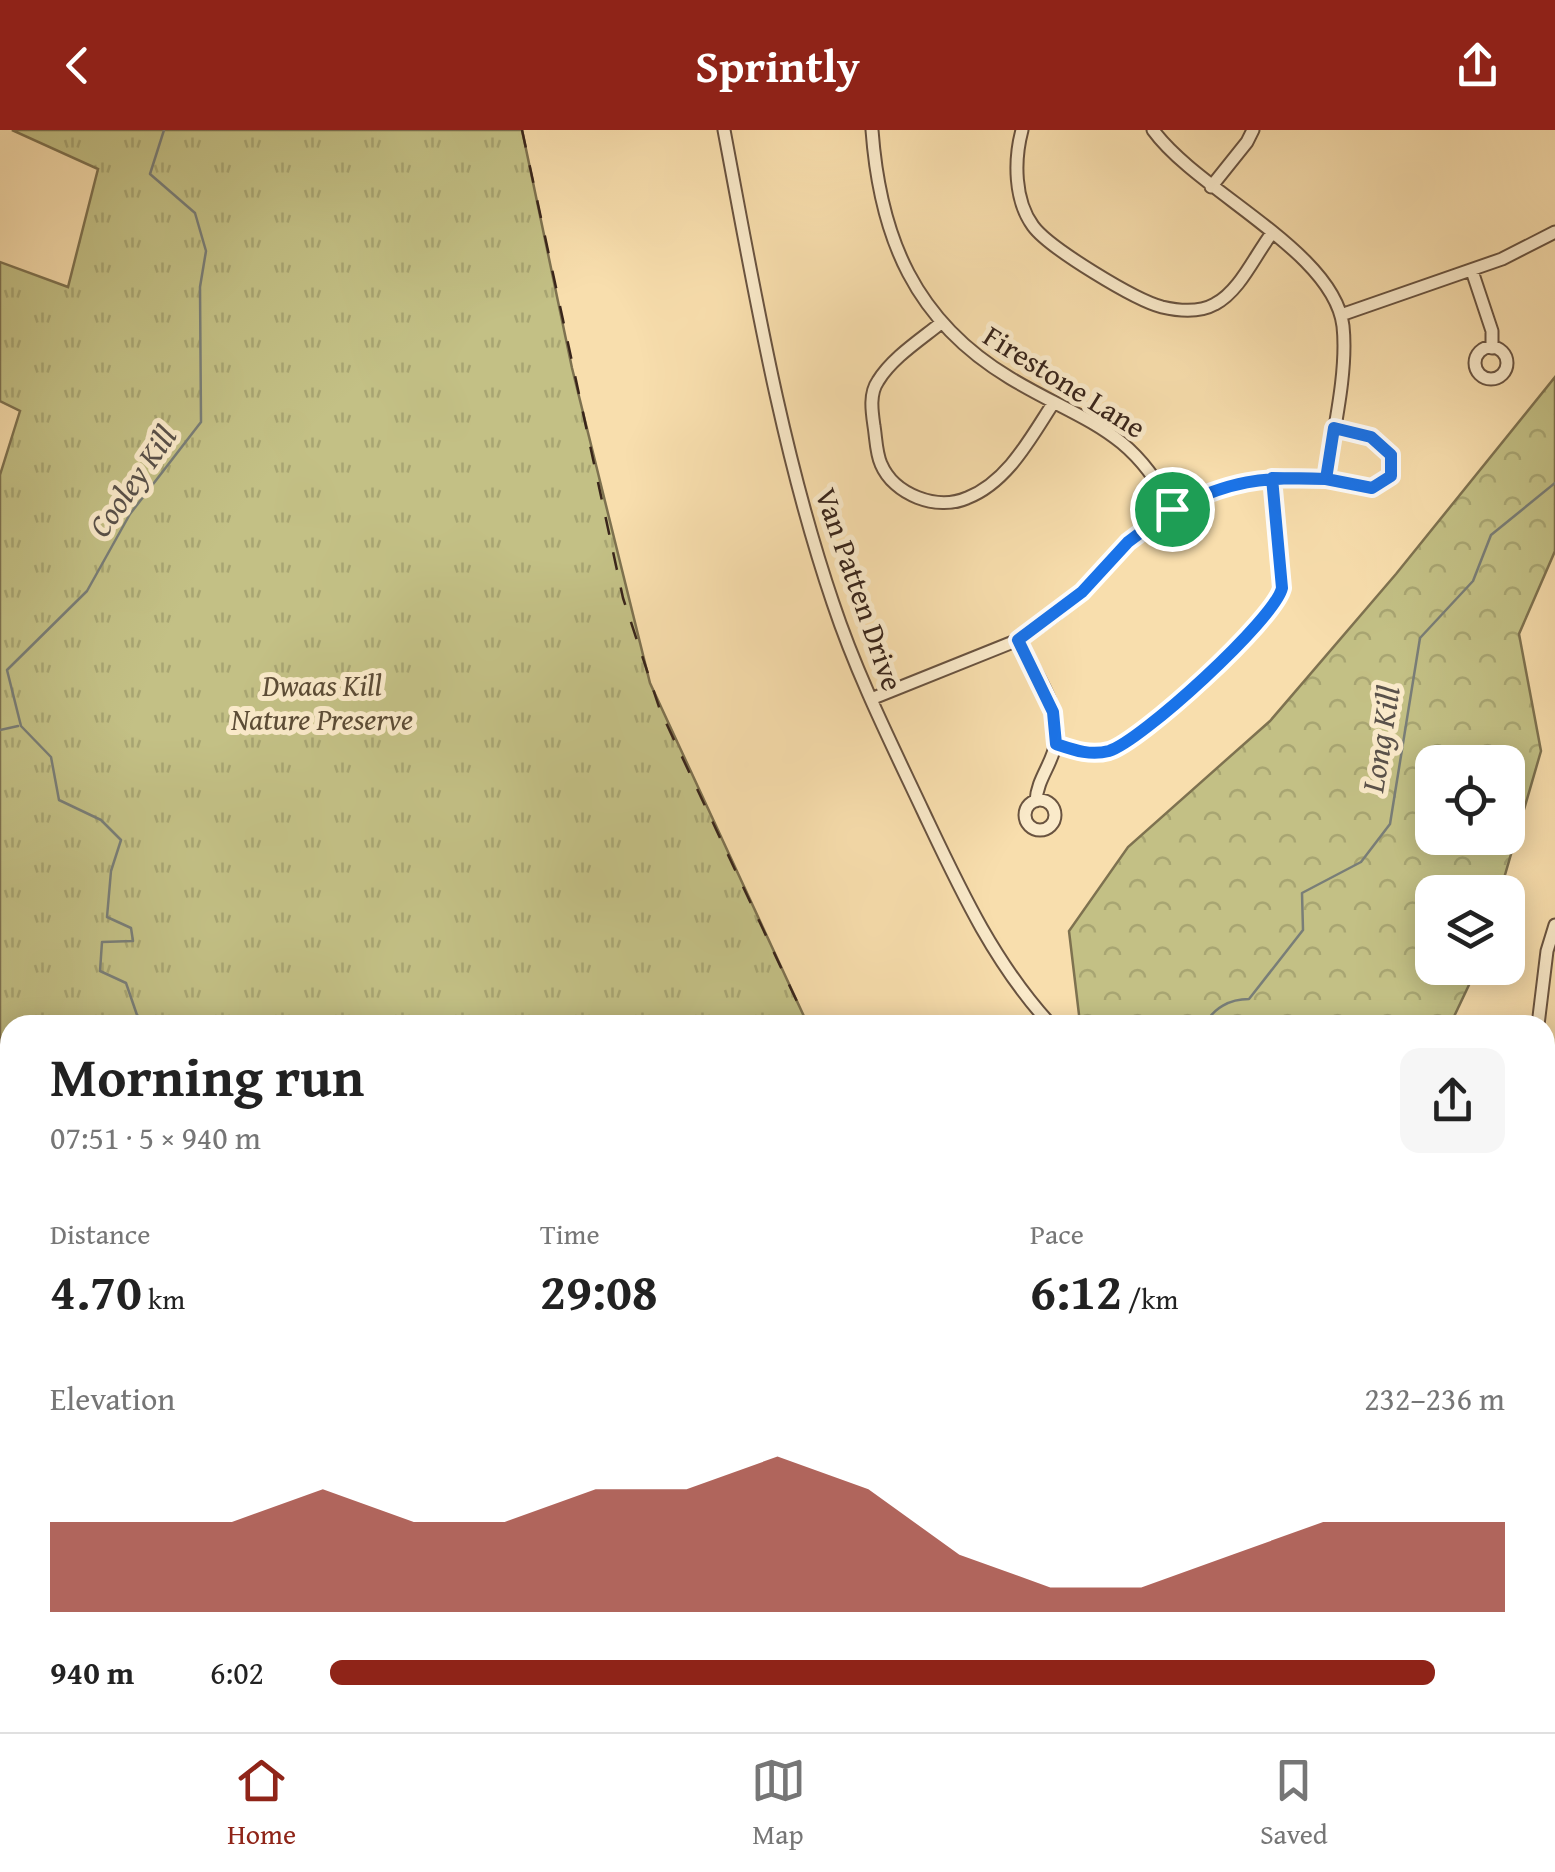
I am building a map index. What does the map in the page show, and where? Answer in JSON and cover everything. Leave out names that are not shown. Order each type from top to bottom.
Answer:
[{"type":"street","name":"Van Patten Drive","points":[[724,130],[791,461],[833,603],[871,699],[968,906],[1019,987],[1043,1015]]},
{"type":"street","name":"Firestone Lane","points":[[872,130],[884,213],[892,238],[914,286],[941,323],[968,350],[1009,378],[1108,432],[1137,454],[1156,478],[1172,509]]},
{"type":"street","points":[[1022,130],[1018,179],[1023,205],[1033,226],[1048,241],[1144,300],[1184,311],[1215,304],[1240,280],[1272,233]]},
{"type":"street","points":[[1152,130],[1182,164],[1315,271],[1341,315],[1344,347],[1326,479]]},
{"type":"street","points":[[1210,187],[1253,130]]},
{"type":"street","points":[[1341,315],[1502,260],[1555,232]]},
{"type":"street","points":[[1472,271],[1492,331],[1492,348]]},
{"type":"street","points":[[941,323],[901,356],[874,387],[872,415],[878,451],[882,466],[901,489],[933,501],[954,502],[976,494],[1021,454],[1054,402]]},
{"type":"street","points":[[871,699],[1018,640],[1082,592],[1128,542],[1172,509],[1213,489],[1272,478],[1326,479],[1372,488],[1386,480],[1393,466],[1391,455],[1380,442],[1334,428]]},
{"type":"street","points":[[1056,744],[1089,753],[1120,747],[1263,620],[1278,601],[1282,588],[1272,478]]},
{"type":"street","points":[[1018,640],[1053,712],[1056,744],[1036,801]]},
{"type":"street","points":[[1541,1015],[1549,986],[1555,925]]},
{"type":"green space","name":"Dwaas Kill Nature Preserve","points":[[12,130],[522,130],[572,368],[650,683],[803,1015],[0,1015],[0,475],[20,411],[0,401],[0,262],[68,287],[98,169]]},
{"type":"green space","points":[[1555,377],[1555,551],[1519,634],[1541,751],[1525,806],[1525,745],[1415,745],[1415,855],[1511,855],[1505,875],[1415,875],[1415,985],[1469,985],[1455,1015],[1079,1015],[1069,931],[1128,847],[1270,721],[1396,574]]},
{"type":"waterway","name":"Cooley Kill","points":[[137,1015],[126,983],[100,971],[102,942],[133,941],[131,928],[107,917],[111,871],[121,840],[101,820],[59,800],[51,757],[21,726],[7,670],[87,591],[130,514],[201,422],[200,287],[206,251],[195,213],[150,174],[164,130]]},
{"type":"waterway","name":"Long Kill","points":[[1212,1015],[1223,1006],[1249,999],[1303,930],[1302,893],[1361,862],[1390,824],[1420,638],[1473,581],[1491,535],[1555,483]]},
{"type":"waterway","points":[[0,730],[18,726]]},
{"type":"railway","points":[[522,130],[623,598],[660,710],[803,1015]]},
{"type":"route","points":[[1172,509],[1128,542],[1082,592],[1018,640],[1053,712],[1056,744],[1089,753],[1120,747],[1263,620],[1278,601],[1282,588],[1272,478],[1326,479],[1372,488],[1391,476],[1391,455],[1371,437],[1334,428],[1326,479],[1289,477],[1272,478],[1248,480],[1213,489],[1172,509]]}]
